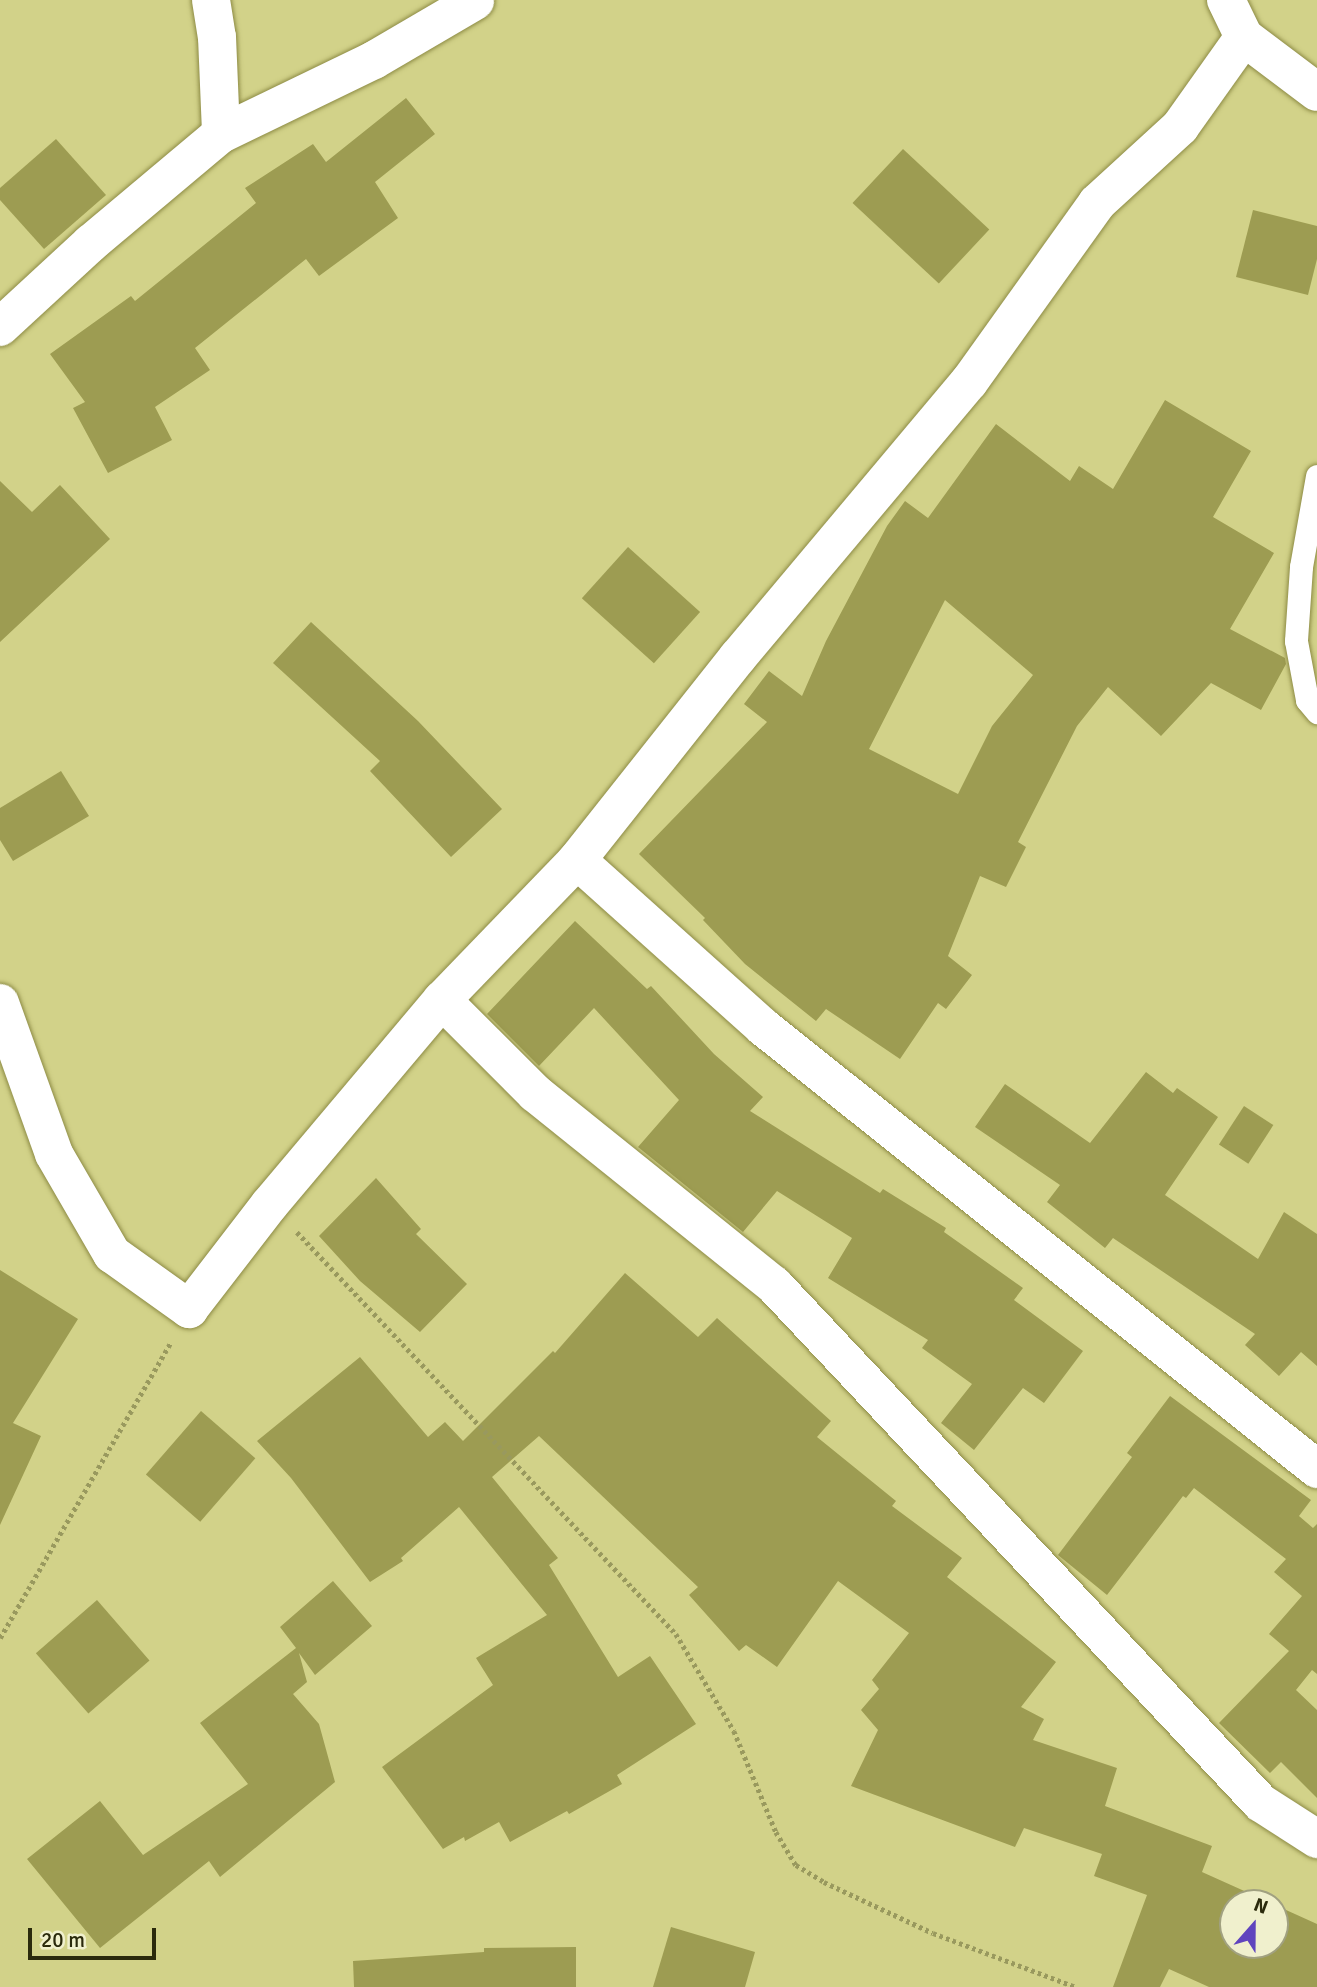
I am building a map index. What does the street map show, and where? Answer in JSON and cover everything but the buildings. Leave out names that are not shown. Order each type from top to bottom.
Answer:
[{"type":"street","points":[[211,0],[217,37],[221,134]]},
{"type":"street","points":[[1226,0],[1244,37],[1317,92]]},
{"type":"street","points":[[0,327],[91,243],[221,134],[374,60],[475,1]]},
{"type":"street","points":[[0,1003],[54,1154],[112,1254],[189,1309],[270,1204],[442,1000],[577,860],[738,657],[969,382],[1097,203],[1180,128],[1244,37]]},
{"type":"street","points":[[577,860],[763,1027],[1317,1469]]},
{"type":"street","points":[[442,1000],[535,1093],[774,1285],[1261,1803],[1317,1839]]},
{"type":"lane","points":[[1317,476],[1301,567],[1296,641],[1307,701],[1317,712]]},
{"type":"path","points":[[270,1204],[676,1634],[734,1731],[776,1832],[796,1865],[824,1882],[933,1933],[1076,1987]]},
{"type":"path","points":[[0,1638],[189,1309]]}]
